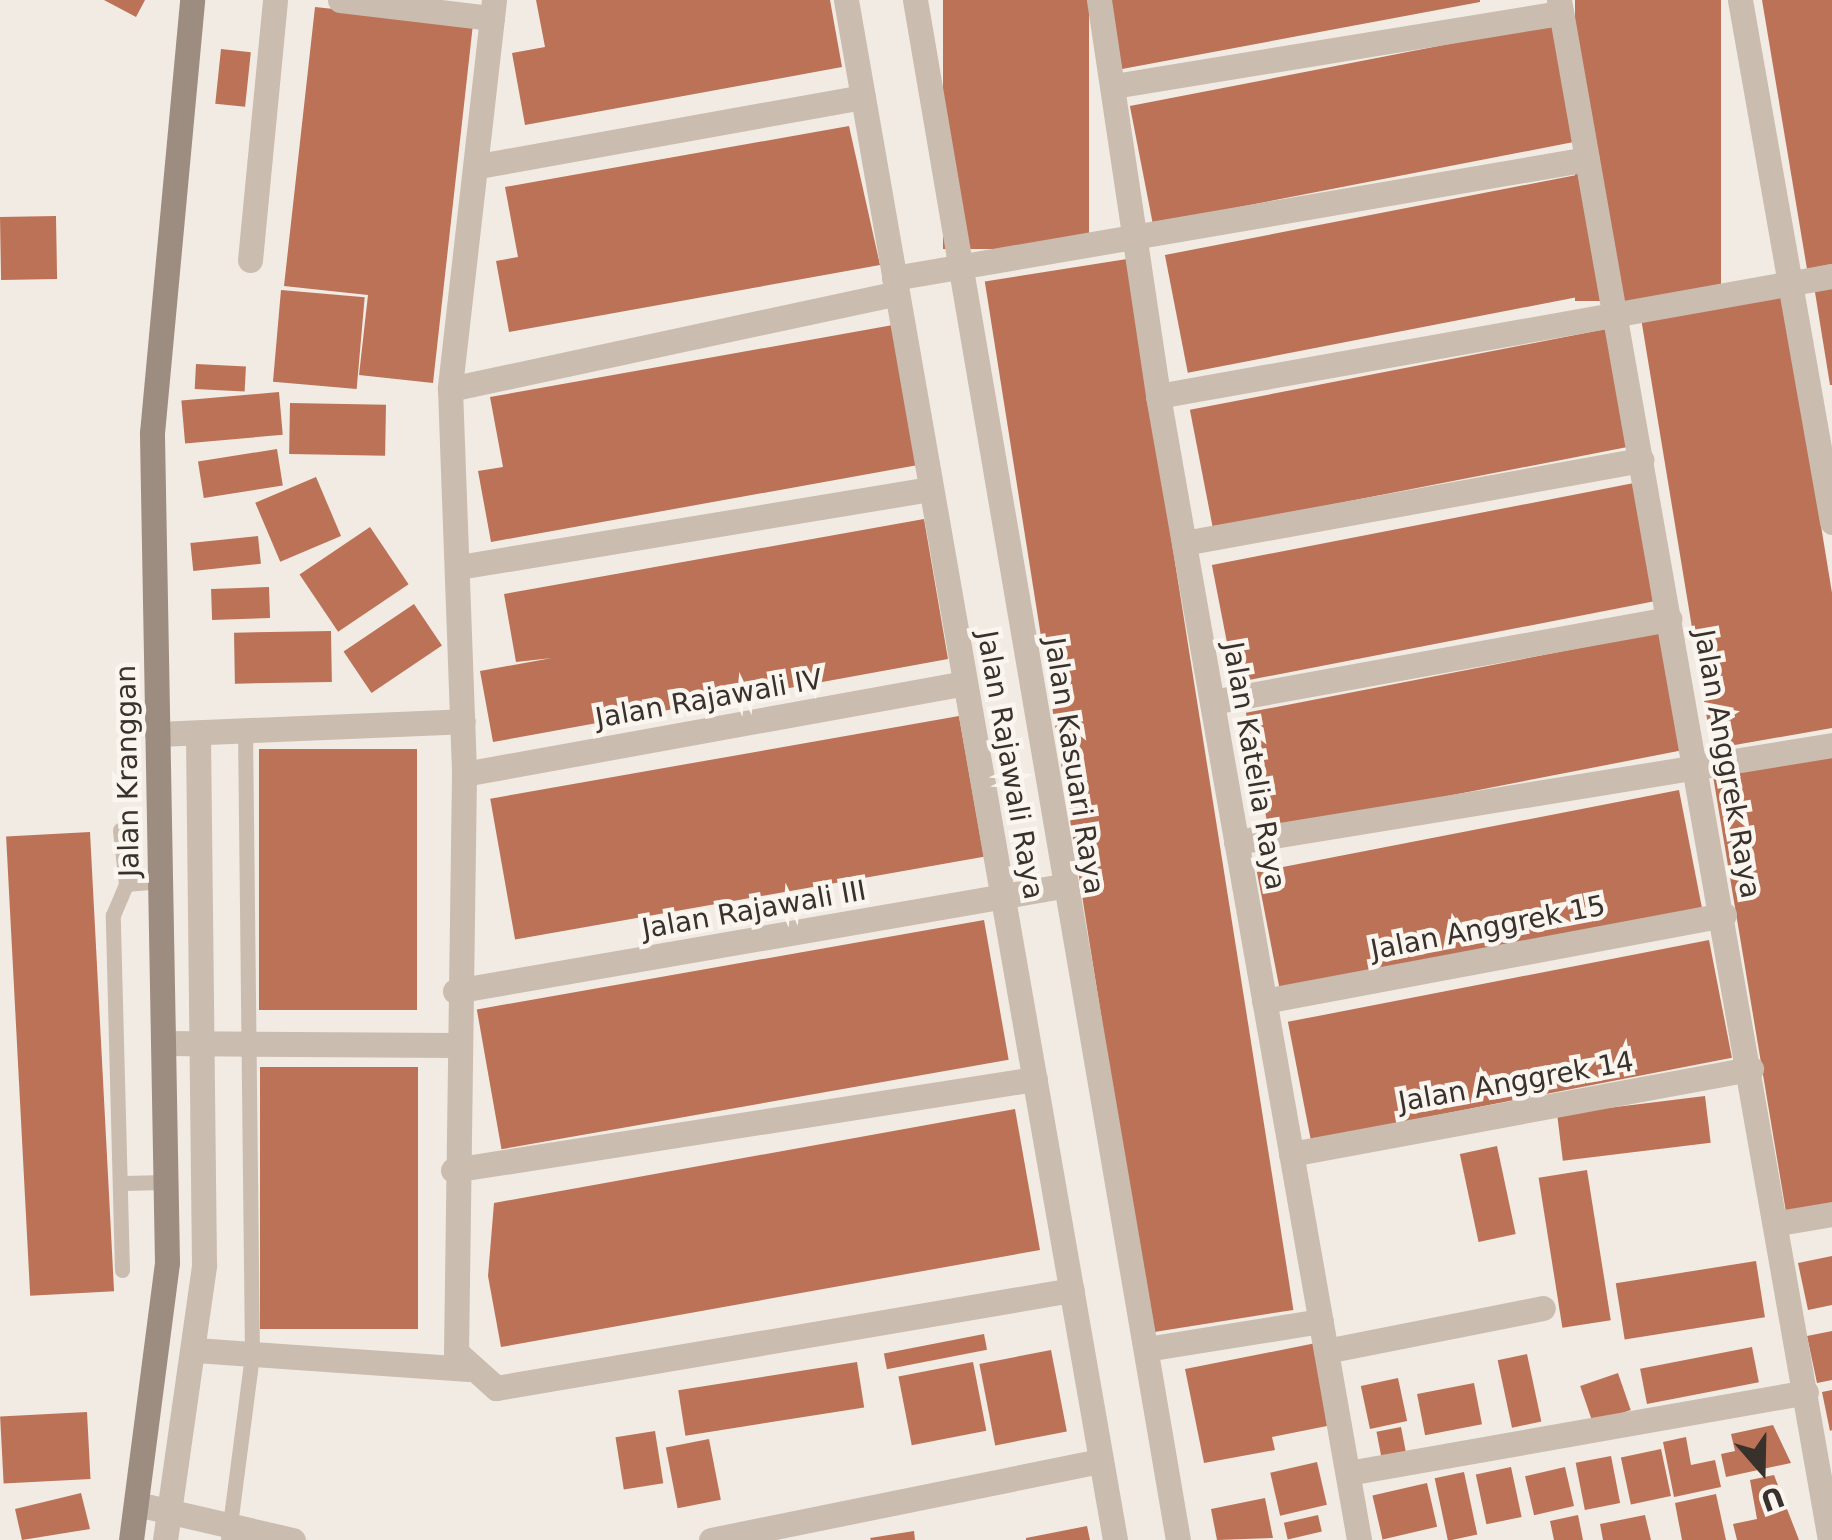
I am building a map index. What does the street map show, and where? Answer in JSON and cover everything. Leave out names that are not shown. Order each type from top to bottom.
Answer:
[{"type":"main road","name":"Jalan Kranggan","points":[[131,1540],[141,1505],[167,1262],[152,433],[192,0]]},
{"type":"street","points":[[250,260],[276,0]]},
{"type":"street","points":[[340,0],[493,9],[479,166],[450,389],[460,567],[464,774],[453,1170],[456,1352],[468,1369],[496,1388],[1072,1290]]},
{"type":"street","name":"Jalan Rajawali Raya","points":[[846,0],[1116,1540]]},
{"type":"street","name":"Jalan Kasuari Raya","points":[[915,0],[965,268],[1062,886],[1178,1540]]},
{"type":"street","name":"Jalan Katelia Raya","points":[[1099,0],[1158,396],[1360,1540]]},
{"type":"street","points":[[1740,0],[1832,522]]},
{"type":"street","points":[[1114,86],[1560,6]]},
{"type":"street","name":"Jalan Anggrek Raya","points":[[1560,6],[1779,1222],[1830,1540]]},
{"type":"street","points":[[479,166],[863,97]]},
{"type":"street","points":[[450,389],[965,268],[1138,242],[1588,159]]},
{"type":"street","points":[[1158,396],[1614,309],[1832,276]]},
{"type":"street","points":[[1184,542],[1642,460]]},
{"type":"street","points":[[460,567],[931,490]]},
{"type":"street","points":[[1212,702],[1670,619]]},
{"type":"street","name":"Jalan Rajawali IV","points":[[464,774],[965,683]]},
{"type":"street","points":[[157,734],[463,722]]},
{"type":"street","points":[[165,1540],[173,1511],[196,1350],[200,1044],[198,735]]},
{"type":"street","points":[[1236,842],[1696,764],[1832,745]]},
{"type":"street","name":"Jalan Rajawali III","points":[[456,991],[1062,886]]},
{"type":"street","name":"Jalan Anggrek 15","points":[[1264,1001],[1724,914]]},
{"type":"street","points":[[162,1043],[455,1045]]},
{"type":"street","name":"Jalan Anggrek 14","points":[[1291,1154],[1751,1069]]},
{"type":"street","points":[[453,1170],[1035,1079]]},
{"type":"street","points":[[1779,1222],[1832,1214]]},
{"type":"street","points":[[1326,1351],[1543,1308]]},
{"type":"street","points":[[1146,1349],[1321,1321]]},
{"type":"street","points":[[196,1350],[468,1369]]},
{"type":"street","points":[[1348,1473],[1806,1392]]},
{"type":"street","points":[[711,1540],[1102,1462]]},
{"type":"street","points":[[141,1505],[173,1511],[230,1533],[293,1540]]},
{"type":"lane","points":[[230,1533],[252,1355],[246,732]]},
{"type":"lane","points":[[120,830],[126,884]]},
{"type":"lane","points":[[122,1270],[124,1184],[112,940],[114,898],[126,884],[160,881]]},
{"type":"lane","points":[[124,1184],[164,1182]]},
{"type":"building","points":[[104,0],[145,0],[136,17]]},
{"type":"building","points":[[536,0],[830,0],[842,67],[525,125],[512,53],[545,47]]},
{"type":"building","points":[[943,0],[1089,0],[1089,249],[943,249]]},
{"type":"building","points":[[1109,0],[1480,0],[1480,2],[1122,69]]},
{"type":"building","points":[[1575,0],[1721,0],[1721,301],[1575,301]]},
{"type":"building","points":[[1762,0],[1832,0],[1832,264],[1807,269]]},
{"type":"building","points":[[315,7],[473,24],[433,383],[359,375],[368,295],[284,286]]},
{"type":"building","points":[[1552,24],[1575,142],[1153,224],[1130,106]]},
{"type":"building","points":[[221,49],[251,52],[245,107],[215,104]]},
{"type":"building","points":[[849,126],[880,265],[509,332],[496,261],[518,257],[505,187]]},
{"type":"building","points":[[1587,173],[1610,291],[1188,373],[1165,255]]},
{"type":"building","points":[[56,216],[57,279],[1,280],[0,217]]},
{"type":"building","points":[[1127,259],[1293,1310],[1151,1332],[985,282]]},
{"type":"building","points":[[1832,283],[1832,385],[1830,385],[1814,286]]},
{"type":"building","points":[[1782,288],[1832,593],[1832,728],[1712,749],[1640,312]]},
{"type":"building","points":[[281,290],[365,297],[357,389],[273,382]]},
{"type":"building","points":[[893,325],[918,465],[491,542],[478,471],[503,467],[490,397]]},
{"type":"building","points":[[1611,328],[1634,446],[1213,528],[1190,410]]},
{"type":"building","points":[[196,364],[246,367],[245,392],[195,389]]},
{"type":"building","points":[[279,392],[283,435],[185,443],[181,401]]},
{"type":"building","points":[[290,403],[386,405],[385,456],[289,454]]},
{"type":"building","points":[[277,449],[283,486],[204,498],[198,462]]},
{"type":"building","points":[[316,477],[341,536],[280,562],[255,503]]},
{"type":"building","points":[[1634,483],[1657,601],[1235,683],[1212,565]]},
{"type":"building","points":[[924,519],[948,659],[493,742],[480,671],[552,658],[516,662],[504,594]]},
{"type":"building","points":[[370,527],[409,584],[338,632],[300,575]]},
{"type":"building","points":[[258,536],[261,564],[193,571],[190,543]]},
{"type":"building","points":[[269,587],[270,618],[212,620],[211,589]]},
{"type":"building","points":[[414,604],[442,645],[371,693],[344,652]]},
{"type":"building","points":[[331,631],[332,682],[235,684],[234,633]]},
{"type":"building","points":[[1667,631],[1690,749],[1269,831],[1246,713]]},
{"type":"building","points":[[959,716],[984,857],[515,939],[490,799]]},
{"type":"building","points":[[259,749],[417,749],[417,1010],[259,1010]]},
{"type":"building","points":[[1832,756],[1832,1205],[1786,1212],[1713,776]]},
{"type":"building","points":[[1679,790],[1702,908],[1280,990],[1257,872]]},
{"type":"building","points":[[90,832],[114,1291],[30,1296],[6,836]]},
{"type":"building","points":[[984,920],[1009,1060],[501,1149],[477,1009]]},
{"type":"building","points":[[1709,940],[1732,1058],[1311,1140],[1288,1022]]},
{"type":"building","points":[[260,1067],[418,1067],[418,1329],[260,1329]]},
{"type":"building","points":[[1705,1096],[1711,1143],[1563,1161],[1557,1114]]},
{"type":"building","points":[[1015,1109],[1040,1250],[501,1347],[488,1276],[494,1203]]},
{"type":"building","points":[[1497,1146],[1516,1234],[1479,1242],[1460,1154]]},
{"type":"building","points":[[1587,1170],[1611,1320],[1562,1328],[1539,1178]]},
{"type":"building","points":[[1832,1256],[1832,1305],[1808,1310],[1798,1263]]},
{"type":"building","points":[[1756,1261],[1765,1317],[1625,1340],[1616,1283]]},
{"type":"building","points":[[1832,1331],[1832,1380],[1817,1383],[1807,1336]]},
{"type":"building","points":[[984,1334],[987,1350],[887,1369],[884,1353]]},
{"type":"building","points":[[1316,1343],[1332,1425],[1272,1437],[1275,1450],[1204,1463],[1185,1369]]},
{"type":"building","points":[[1752,1347],[1759,1382],[1647,1404],[1640,1369]]},
{"type":"building","points":[[1051,1350],[1067,1431],[995,1445],[979,1364]]},
{"type":"building","points":[[1527,1354],[1541,1421],[1512,1428],[1498,1360]]},
{"type":"building","points":[[857,1362],[864,1407],[685,1436],[678,1390]]},
{"type":"building","points":[[973,1362],[986,1431],[912,1445],[898,1377]]},
{"type":"building","points":[[1618,1373],[1631,1410],[1593,1423],[1580,1386]]},
{"type":"building","points":[[1398,1378],[1407,1421],[1370,1429],[1361,1386]]},
{"type":"building","points":[[1474,1383],[1482,1424],[1425,1435],[1417,1394]]},
{"type":"building","points":[[1832,1390],[1832,1430],[1830,1431],[1822,1392]]},
{"type":"building","points":[[87,1412],[91,1479],[4,1483],[0,1417]]},
{"type":"building","points":[[1773,1425],[1791,1463],[1726,1477],[1721,1454],[1735,1451],[1731,1434]]},
{"type":"building","points":[[1401,1427],[1406,1453],[1381,1457],[1376,1432]]},
{"type":"building","points":[[655,1431],[663,1483],[624,1490],[615,1437]]},
{"type":"building","points":[[1686,1437],[1691,1465],[1715,1460],[1721,1487],[1674,1497],[1663,1442]]},
{"type":"building","points":[[709,1439],[721,1500],[678,1508],[666,1447]]},
{"type":"building","points":[[1661,1449],[1671,1496],[1631,1504],[1621,1458]]},
{"type":"building","points":[[1611,1456],[1620,1503],[1585,1510],[1576,1463]]},
{"type":"building","points":[[1317,1462],[1327,1505],[1280,1516],[1270,1473]]},
{"type":"building","points":[[1511,1467],[1522,1517],[1486,1524],[1476,1474]]},
{"type":"building","points":[[1565,1467],[1574,1506],[1534,1515],[1525,1476]]},
{"type":"building","points":[[1464,1472],[1477,1535],[1448,1540],[1435,1478]]},
{"type":"building","points":[[1774,1475],[1799,1540],[1737,1540],[1733,1524],[1757,1519],[1750,1480]]},
{"type":"building","points":[[1427,1483],[1437,1527],[1383,1539],[1372,1496]]},
{"type":"building","points":[[81,1493],[90,1529],[22,1540],[15,1509]]},
{"type":"building","points":[[1716,1494],[1726,1540],[1682,1540],[1675,1503]]},
{"type":"building","points":[[1265,1498],[1273,1538],[1217,1540],[1211,1509]]},
{"type":"building","points":[[1318,1515],[1322,1532],[1288,1539],[1284,1523]]},
{"type":"building","points":[[1578,1515],[1583,1540],[1554,1540],[1550,1521]]},
{"type":"building","points":[[1645,1515],[1651,1540],[1603,1540],[1600,1524]]},
{"type":"building","points":[[1087,1526],[1090,1540],[1026,1540],[1026,1538]]},
{"type":"building","points":[[914,1531],[915,1540],[870,1538]]}]
